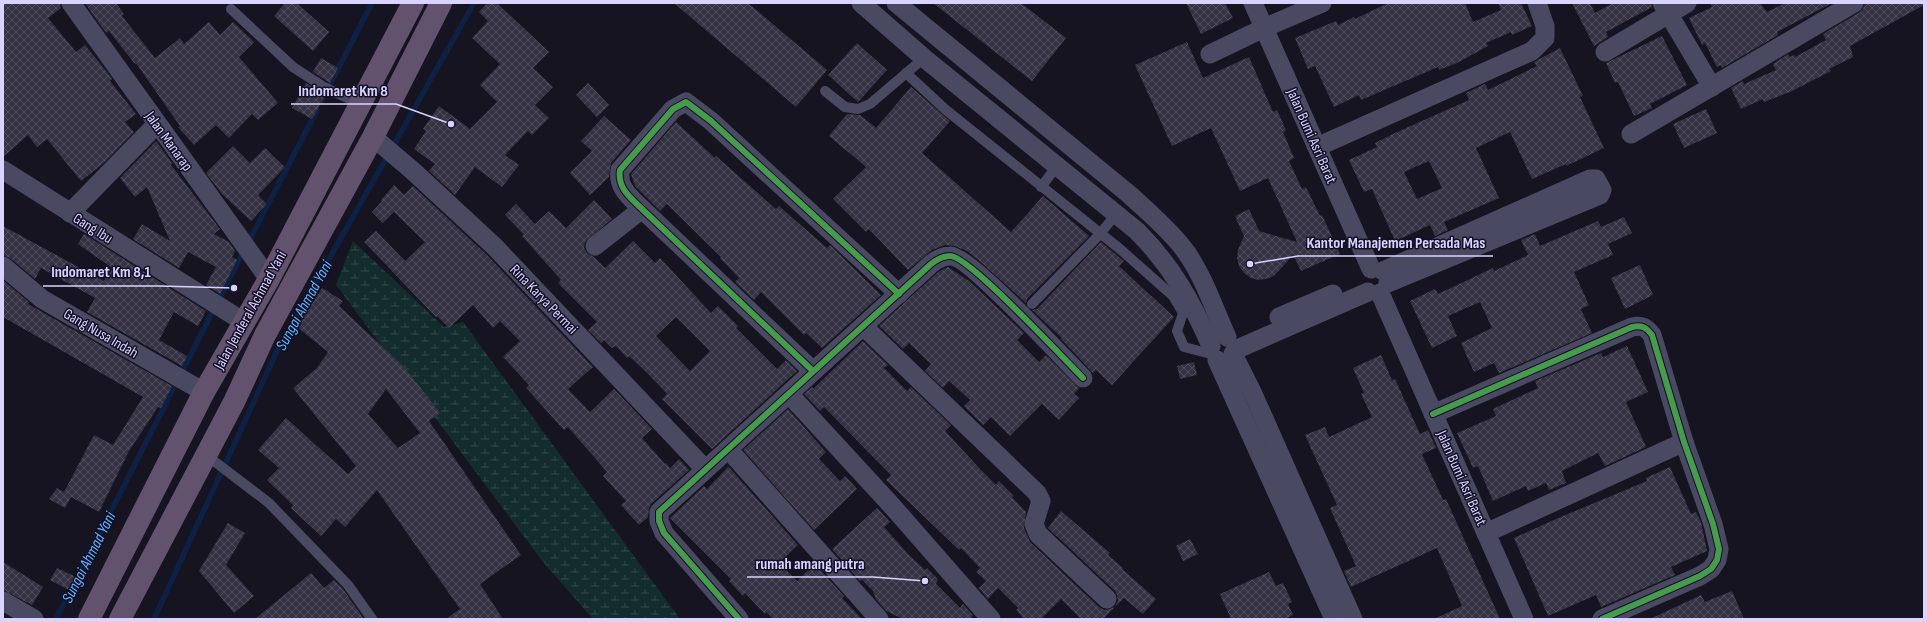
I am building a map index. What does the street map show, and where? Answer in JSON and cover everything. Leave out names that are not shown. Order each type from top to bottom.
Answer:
[{"type":"highway","name":"Jalan Jenderal Achmad Yani","points":[[89,619],[204,392],[268,279],[413,3]]},
{"type":"highway","name":"Jalan Jenderal Achmad Yani","points":[[120,619],[234,402],[265,335],[373,138],[434,5]]},
{"type":"street","name":"Jalan Manarap","points":[[70,3],[268,279]]},
{"type":"street","points":[[861,3],[924,58],[1137,231],[1156,251],[1181,285],[1197,313],[1254,394],[1353,619]]},
{"type":"street","points":[[896,3],[1124,190],[1186,251],[1202,281],[1223,349],[1334,619]]},
{"type":"street","name":"Jalan Bumi Asri Barat","points":[[1253,3],[1524,619]]},
{"type":"street","points":[[1210,54],[1264,28],[1322,3]]},
{"type":"street","points":[[1317,147],[1532,51],[1545,38],[1545,26],[1537,3]]},
{"type":"street","points":[[1605,52],[1666,8],[1687,3]]},
{"type":"street","points":[[1631,134],[1854,3]]},
{"type":"street","points":[[1666,8],[1712,86]]},
{"type":"street","points":[[813,371],[642,210],[626,193],[620,183],[620,170],[673,109],[686,102],[711,121],[899,294]]},
{"type":"street","points":[[70,214],[157,124]]},
{"type":"street","name":"Rina Karya Permai","points":[[373,138],[413,171],[494,247],[705,469]]},
{"type":"street","name":"Gang Ibu","points":[[3,170],[70,214],[244,322]]},
{"type":"street","points":[[1223,349],[1305,305],[1375,282],[1600,195],[1602,190],[1596,179],[1590,179],[1375,282]]},
{"type":"street","points":[[595,246],[642,210]]},
{"type":"street","points":[[739,619],[664,533],[659,521],[659,512],[931,264],[940,258],[951,255],[961,260],[992,286],[1083,378]]},
{"type":"street","name":"Gang Nusa Indah","points":[[3,266],[42,299],[204,392]]},
{"type":"street","points":[[1433,414],[1632,327],[1641,325],[1647,328],[1652,335],[1684,442],[1713,524],[1719,549],[1717,560],[1711,569],[1700,576],[1602,619]]},
{"type":"street","points":[[863,326],[1037,493],[1041,501],[1034,524],[1038,534],[1107,599]]},
{"type":"street","points":[[789,394],[894,507],[992,619]]},
{"type":"street","points":[[1486,533],[1684,442]]},
{"type":"street","points":[[728,449],[879,619]]},
{"type":"street","points":[[3,601],[34,619]]},
{"type":"lane","points":[[231,9],[293,67],[324,87],[360,104]]},
{"type":"lane","points":[[825,91],[845,108],[858,109],[870,104],[924,58]]},
{"type":"lane","points":[[906,73],[946,110],[1100,234],[1173,296],[1183,313],[1177,331],[1184,347],[1223,349]]},
{"type":"lane","points":[[1041,187],[1057,166]]},
{"type":"lane","points":[[1032,304],[1100,234],[1116,214]]},
{"type":"lane","points":[[206,456],[269,503],[348,585],[372,619]]},
{"type":"green space","points":[[353,241],[444,327],[463,322],[680,619],[593,619],[543,562],[336,285]]},
{"type":"building","points":[[3,3],[60,3],[61,8],[48,18],[76,52],[85,45],[111,77],[112,79],[110,81],[136,114],[125,122],[134,132],[105,162],[81,181],[47,139],[37,147],[28,135],[3,157]]},
{"type":"building","points":[[85,3],[116,3],[124,14],[122,16],[155,58],[180,38],[184,44],[209,22],[220,35],[233,22],[254,42],[239,57],[278,103],[258,120],[252,114],[229,138],[216,125],[194,145],[178,127],[180,126],[136,63],[135,64],[109,31],[106,33]]},
{"type":"building","points":[[285,3],[297,3],[329,32],[313,51],[274,16]]},
{"type":"building","points":[[487,3],[497,3],[549,52],[533,68],[553,87],[535,105],[549,118],[532,135],[528,131],[505,155],[519,165],[502,187],[475,167],[455,195],[429,171],[435,164],[414,149],[426,131],[423,129],[439,106],[470,129],[497,102],[480,85],[500,64],[472,38],[488,21],[479,12]]},
{"type":"building","points":[[674,3],[748,3],[827,70],[796,107]]},
{"type":"building","points":[[933,3],[1021,3],[1066,38],[1032,81]]},
{"type":"building","points":[[1186,3],[1225,3],[1233,18],[1201,34]]},
{"type":"building","points":[[1388,3],[1465,3],[1473,22],[1501,10],[1498,3],[1521,3],[1532,26],[1512,35],[1511,32],[1486,43],[1488,46],[1457,63],[1439,70],[1438,67],[1361,100],[1359,95],[1334,107],[1315,66],[1308,69],[1295,38],[1336,21],[1338,25],[1354,17],[1355,19]]},
{"type":"building","points":[[1572,3],[1590,3],[1595,13],[1613,3],[1651,3],[1652,7],[1606,32],[1608,37],[1594,46]]},
{"type":"building","points":[[1710,3],[1760,3],[1767,12],[1785,3],[1832,3],[1777,32],[1778,35],[1722,68],[1721,65],[1717,67],[1705,43],[1702,45],[1689,18],[1712,7]]},
{"type":"building","points":[[1865,3],[1924,3],[1924,5],[1850,46],[1853,57],[1829,69],[1831,71],[1792,91],[1764,102],[1763,99],[1741,109],[1731,88],[1743,81],[1744,84],[1776,70],[1773,64],[1788,54],[1790,57],[1794,55],[1795,57],[1826,40],[1823,34],[1860,12]]},
{"type":"building","points":[[1662,36],[1687,85],[1650,104],[1652,108],[1634,116],[1618,82],[1615,83],[1606,63]]},
{"type":"building","points":[[1187,42],[1203,78],[1249,57],[1273,112],[1277,110],[1286,130],[1283,132],[1294,158],[1289,161],[1302,189],[1306,187],[1320,216],[1322,215],[1340,254],[1301,271],[1293,255],[1274,276],[1266,279],[1258,280],[1251,278],[1244,273],[1239,266],[1237,258],[1238,250],[1244,236],[1235,216],[1249,209],[1259,231],[1297,242],[1268,178],[1240,191],[1211,128],[1172,146],[1135,65]]},
{"type":"building","points":[[857,43],[887,70],[858,102],[828,75]]},
{"type":"building","points":[[1560,48],[1583,96],[1580,97],[1604,148],[1566,166],[1566,164],[1532,179],[1510,132],[1476,148],[1499,198],[1444,222],[1448,230],[1435,236],[1430,225],[1395,241],[1372,189],[1364,192],[1349,160],[1377,147],[1375,143],[1395,133],[1469,100],[1466,93],[1485,84],[1488,90],[1537,66],[1534,62]],"holes":[[[1429,161],[1442,188],[1417,199],[1404,172]]]},
{"type":"building","points":[[321,58],[338,68],[330,83],[313,72]]},
{"type":"building","points":[[306,83],[325,96],[312,119],[292,108]]},
{"type":"building","points":[[588,83],[609,105],[597,117],[576,95]]},
{"type":"building","points":[[911,87],[950,121],[922,153],[1011,232],[1043,196],[1089,236],[1027,299],[1026,303],[967,251],[954,246],[945,245],[932,250],[908,270],[869,229],[866,232],[833,199],[866,167],[829,136],[847,114],[860,115],[876,128]]},
{"type":"building","points":[[1706,109],[1717,133],[1684,148],[1673,124]]},
{"type":"building","points":[[604,116],[631,140],[611,163],[609,177],[590,195],[570,173],[592,151],[581,141]]},
{"type":"building","points":[[676,122],[715,158],[716,156],[776,209],[779,206],[827,248],[830,245],[881,295],[822,348],[806,333],[804,335],[761,292],[754,300],[735,282],[739,278],[720,258],[721,257],[667,204],[660,211],[635,186],[631,174]]},
{"type":"building","points":[[156,141],[172,163],[171,165],[220,229],[214,234],[229,242],[235,251],[232,257],[237,260],[220,294],[206,285],[216,267],[188,252],[179,268],[133,239],[142,224],[170,241],[147,187],[135,197],[120,178]]},
{"type":"building","points":[[233,146],[250,163],[265,148],[285,167],[258,195],[267,204],[251,221],[222,194],[206,173]]},
{"type":"building","points":[[394,185],[404,195],[413,186],[487,255],[593,367],[568,389],[590,412],[614,389],[652,429],[642,438],[665,464],[666,463],[670,468],[679,459],[689,470],[651,504],[648,517],[639,525],[621,505],[626,501],[603,476],[607,472],[568,427],[564,430],[526,388],[529,385],[503,357],[520,341],[500,321],[493,328],[473,305],[449,328],[437,316],[436,317],[364,242],[376,231],[405,261],[425,242],[394,212],[383,223],[372,212]]},
{"type":"building","points":[[594,200],[612,219],[585,242],[584,248],[587,253],[594,257],[605,268],[633,241],[655,263],[660,258],[711,313],[718,306],[738,326],[736,328],[777,369],[786,360],[797,371],[712,449],[662,399],[667,394],[647,373],[629,356],[627,358],[616,346],[612,348],[604,340],[601,343],[588,330],[597,322],[558,283],[561,280],[522,236],[524,235],[505,215],[516,204],[535,224],[549,211],[566,228]],"holes":[[[676,317],[710,351],[690,371],[656,336]]]},
{"type":"building","points":[[1624,217],[1632,233],[1608,244],[1613,255],[1574,272],[1589,305],[1581,309],[1592,333],[1499,373],[1494,363],[1474,372],[1461,343],[1492,328],[1480,302],[1448,316],[1457,336],[1432,348],[1410,301],[1435,289],[1438,294],[1493,268],[1494,271],[1528,255],[1521,240],[1535,234],[1540,246],[1598,221],[1601,227]]},
{"type":"building","points":[[3,226],[104,281],[112,268],[78,244],[84,234],[206,311],[198,326],[174,312],[159,340],[187,356],[182,366],[87,312],[95,298],[41,268],[35,279],[10,258],[3,255]]},
{"type":"building","points":[[1101,242],[1124,261],[1119,266],[1174,317],[1112,385],[1096,370],[1093,373],[1061,339],[1062,338],[1032,310],[1037,309]]},
{"type":"building","points":[[1640,265],[1653,295],[1625,309],[1611,278]]},
{"type":"building","points":[[948,267],[969,281],[1024,333],[1017,340],[1039,362],[1046,355],[1079,388],[1074,394],[1079,398],[1059,420],[1042,404],[1010,436],[991,417],[983,425],[964,406],[970,400],[949,381],[943,388],[925,371],[931,364],[909,343],[903,349],[879,326],[938,272]]},
{"type":"building","points":[[3,280],[29,302],[28,304],[172,386],[161,408],[158,407],[129,451],[99,512],[71,497],[65,508],[49,499],[57,488],[64,492],[94,435],[113,445],[143,397],[3,317]]},
{"type":"building","points":[[322,288],[343,301],[339,306],[405,368],[440,413],[429,421],[521,555],[480,584],[503,619],[446,619],[460,609],[377,490],[345,527],[336,519],[321,536],[291,508],[293,505],[267,480],[279,468],[258,450],[286,418],[348,474],[356,466],[293,388],[317,368],[328,352],[297,327]],"holes":[[[386,389],[420,433],[398,448],[368,414]]]},
{"type":"building","points":[[863,341],[888,365],[884,368],[907,391],[911,387],[951,425],[945,431],[980,469],[996,485],[999,481],[1014,496],[1012,497],[1026,512],[1024,528],[1030,542],[1099,607],[1105,610],[1115,607],[1103,619],[1081,619],[1061,599],[1041,619],[1024,619],[1016,610],[1018,608],[998,588],[988,599],[979,588],[986,581],[976,572],[980,568],[961,548],[959,550],[886,480],[891,475],[824,407],[820,411],[804,394],[812,387],[813,389]]},
{"type":"building","points":[[1627,346],[1648,392],[1626,402],[1646,447],[1605,466],[1598,453],[1562,471],[1566,483],[1549,490],[1546,483],[1528,491],[1526,486],[1493,501],[1478,466],[1473,468],[1457,433],[1496,416],[1493,409],[1538,388],[1535,381],[1601,353],[1603,357]]},
{"type":"building","points":[[1381,355],[1392,380],[1395,379],[1420,434],[1428,430],[1436,448],[1422,454],[1443,500],[1446,499],[1500,619],[1434,619],[1462,606],[1437,548],[1351,587],[1344,571],[1356,566],[1330,508],[1337,505],[1305,435],[1325,427],[1329,437],[1372,417],[1361,394],[1364,393],[1353,368]]},
{"type":"building","points":[[1194,362],[1197,375],[1180,379],[1177,366]]},
{"type":"building","points":[[788,409],[826,452],[819,459],[840,481],[845,476],[857,489],[814,530],[743,450]]},
{"type":"building","points":[[727,465],[798,545],[779,563],[797,581],[815,564],[844,596],[842,598],[862,619],[773,619],[766,612],[765,614],[745,593],[743,596],[729,581],[731,579],[670,518],[704,486],[707,489],[728,467]]},
{"type":"building","points":[[1670,467],[1691,514],[1696,512],[1701,522],[1707,551],[1671,567],[1675,575],[1601,607],[1596,595],[1548,616],[1514,538],[1647,481],[1646,478]]},
{"type":"building","points":[[877,508],[890,522],[884,527],[909,555],[925,570],[927,568],[938,579],[936,584],[960,608],[963,604],[973,615],[971,619],[903,619],[886,611],[876,599],[873,591],[861,579],[860,581],[832,549]]},
{"type":"building","points":[[1061,511],[1110,553],[1108,555],[1156,599],[1143,614],[1124,598],[1115,607],[1118,601],[1115,591],[1048,528]]},
{"type":"building","points":[[228,523],[245,533],[226,565],[254,596],[234,613],[199,571]]},
{"type":"building","points":[[1190,539],[1198,554],[1183,561],[1176,546]]},
{"type":"building","points":[[3,562],[43,587],[32,605],[3,590]]},
{"type":"building","points":[[57,568],[76,577],[69,590],[50,580]]},
{"type":"building","points":[[1269,572],[1276,586],[1283,583],[1292,602],[1288,604],[1293,615],[1285,619],[1231,619],[1220,594]]},
{"type":"building","points":[[311,573],[324,588],[334,580],[343,589],[364,619],[255,619]]},
{"type":"building","points":[[1732,591],[1744,619],[1650,619],[1701,595],[1705,602]]},
{"type":"waterway","name":"Sungai Ahmad Yani","points":[[321,102],[372,3]]},
{"type":"waterway","name":"Sungai Ahmad Yani","points":[[154,619],[277,351],[474,3]]},
{"type":"waterway","name":"Sungai Ahmad Yani","points":[[248,243],[317,110]]},
{"type":"waterway","name":"Sungai Ahmad Yani","points":[[56,619],[244,250]]},
{"type":"cycle path","points":[[813,371],[634,201],[623,187],[620,170],[673,109],[686,102],[711,121],[899,294]]},
{"type":"cycle path","points":[[739,619],[664,533],[659,521],[659,512],[937,260],[942,257],[950,256],[960,260],[976,272],[995,289],[1083,378]]},
{"type":"cycle path","points":[[1433,414],[1632,327],[1638,326],[1646,328],[1650,332],[1684,442],[1713,524],[1719,549],[1717,560],[1711,569],[1700,576],[1602,619]]},
{"type":"place","name":"Indomaret Km 8","points":[[451,124]]},
{"type":"place","name":"Kantor Manajemen Persada Mas","points":[[1250,264]]},
{"type":"place","name":"Indomaret Km 8,1","points":[[234,288]]},
{"type":"place","name":"rumah amang putra","points":[[925,581]]}]
